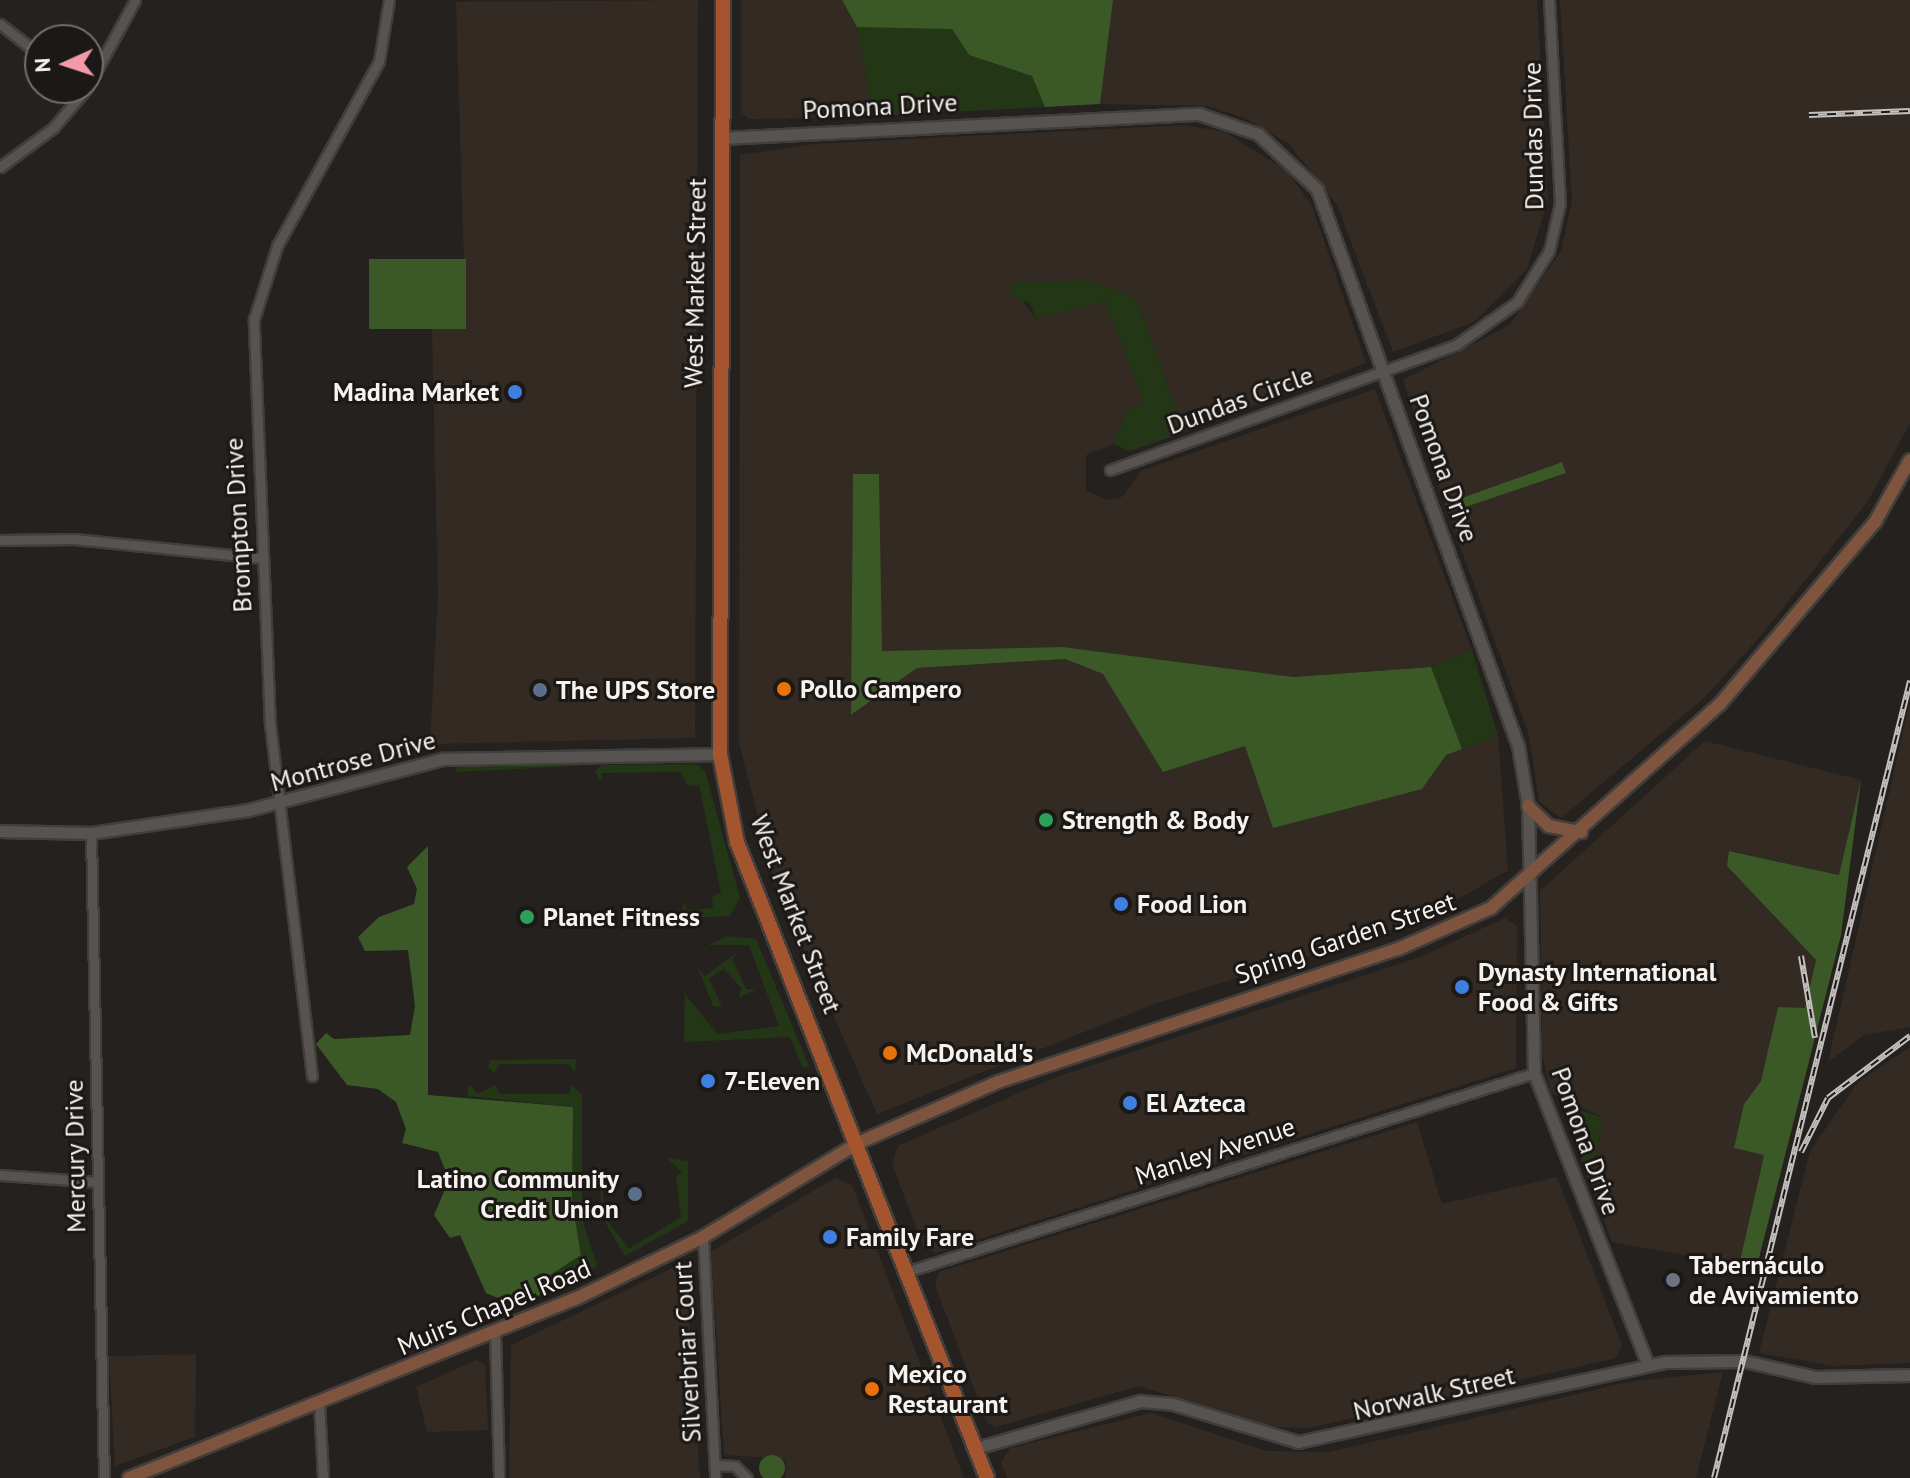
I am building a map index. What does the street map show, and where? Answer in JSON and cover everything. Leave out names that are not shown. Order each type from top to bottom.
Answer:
[{"type":"main road","name":"West Market Street","points":[[723,0],[720,754],[737,842],[860,1142],[987,1478]]},
{"type":"main road","name":"Spring Garden Street","points":[[860,1142],[1080,1049],[1434,935],[1529,879],[1698,727],[1797,618],[1875,522],[1910,460]]},
{"type":"main road","points":[[1528,806],[1549,826],[1581,832]]},
{"type":"main road","name":"Muirs Chapel Road","points":[[134,1477],[495,1333],[703,1237],[860,1142]]},
{"type":"street","points":[[104,55],[135,0]]},
{"type":"street","name":"Brompton Drive","points":[[312,1076],[281,804],[261,558],[253,381],[259,294],[277,246],[379,61],[389,0]]},
{"type":"street","name":"Dundas Drive","points":[[1385,370],[1492,325],[1545,260],[1560,180],[1549,0]]},
{"type":"street","points":[[0,24],[24,43]]},
{"type":"street","points":[[0,167],[53,128],[72,104]]},
{"type":"street","name":"Pomona Drive","points":[[722,138],[1170,113],[1239,125],[1285,153],[1317,189],[1513,729],[1528,806],[1534,1073],[1648,1365]]},
{"type":"street","name":"Dundas Circle","points":[[1110,470],[1385,370]]},
{"type":"street","points":[[0,540],[74,539],[261,558]]},
{"type":"street","name":"Montrose Drive","points":[[0,831],[91,833],[281,804],[443,759],[720,754]]},
{"type":"street","name":"Mercury Drive","points":[[91,833],[104,1478]]},
{"type":"street","name":"Manley Avenue","points":[[909,1271],[1534,1073]]},
{"type":"street","points":[[0,1175],[98,1182]]},
{"type":"street","name":"Silverbriar Court","points":[[703,1237],[715,1478]]},
{"type":"street","points":[[495,1333],[499,1478]]},
{"type":"street","name":"Norwalk Street","points":[[976,1448],[1101,1408],[1150,1401],[1269,1438],[1315,1441],[1648,1365],[1744,1361],[1815,1377],[1910,1375]]},
{"type":"street","points":[[319,1403],[323,1478]]},
{"type":"street","name":"Silverbriar Court","points":[[715,1465],[735,1466],[747,1478]]},
{"type":"shaded area","points":[[698,0],[695,738],[430,744],[438,594],[432,329],[466,328],[456,2]]},
{"type":"shaded area","points":[[741,0],[842,0],[857,27],[873,116],[749,119],[741,112]]},
{"type":"shaded area","points":[[1113,0],[1537,0],[1548,200],[1527,269],[1474,322],[1393,352],[1337,205],[1289,144],[1247,119],[1207,106],[1100,104]]},
{"type":"shaded area","points":[[1560,0],[1910,0],[1910,423],[1868,501],[1764,632],[1706,696],[1561,818],[1539,802],[1529,735],[1448,513],[1565,473],[1562,462],[1445,504],[1403,380],[1510,325],[1561,251],[1572,201]]},
{"type":"shaded area","points":[[1184,125],[1225,132],[1287,171],[1312,206],[1366,363],[1185,432],[1136,298],[1020,297],[1036,319],[1105,301],[1143,401],[1126,410],[1114,444],[1086,455],[1086,490],[1107,500],[1122,497],[1141,471],[1375,389],[1472,650],[1431,667],[1294,677],[1063,647],[881,651],[879,474],[853,474],[852,715],[917,668],[1064,659],[1103,674],[1163,771],[1245,746],[1422,789],[1446,754],[1498,736],[1508,870],[1421,921],[1157,1003],[877,1114],[775,884],[739,742],[740,155],[814,144]]},
{"type":"shaded area","points":[[1910,701],[1910,1027],[1864,1035],[1828,1062]]},
{"type":"shaded area","points":[[1705,741],[1861,780],[1840,875],[1730,851],[1727,866],[1816,960],[1805,1009],[1778,1007],[1761,1081],[1744,1104],[1764,1154],[1739,1265],[1612,1242],[1589,1181],[1604,1118],[1551,1093],[1542,1053],[1540,891]]},
{"type":"shaded area","points":[[1505,918],[1517,926],[1516,1068],[936,1253],[923,1246],[892,1164],[898,1146],[1053,1078],[1420,957]]},
{"type":"shaded area","points":[[1910,1047],[1910,1363],[1834,1366],[1759,1353],[1810,1151],[1858,1082]]},
{"type":"shaded area","points":[[1417,1122],[1442,1204],[1557,1177],[1622,1345],[1616,1358],[1309,1428],[1271,1427],[1139,1386],[996,1427],[987,1423],[935,1285],[939,1272]]},
{"type":"shaded area","points":[[835,1178],[852,1185],[964,1478],[786,1478],[785,1459],[724,1455],[711,1252]]},
{"type":"shaded area","points":[[685,1262],[700,1478],[509,1478],[511,1345]]},
{"type":"shaded area","points":[[196,1354],[195,1437],[115,1466],[109,1356]]},
{"type":"shaded area","points":[[477,1360],[485,1365],[488,1430],[427,1432],[416,1387]]},
{"type":"shaded area","points":[[1723,1372],[1696,1478],[1007,1478],[1001,1462],[1010,1448],[1151,1413],[1267,1451],[1329,1452],[1633,1381]]},
{"type":"green space","points":[[842,0],[1113,0],[1100,104],[1045,107],[1032,76],[969,55],[952,29],[857,27]]},
{"type":"green space","points":[[926,24],[952,29],[969,55],[1032,76],[1045,107],[873,116],[857,27]]},
{"type":"green space","points":[[369,259],[466,259],[466,329],[369,329]]},
{"type":"green space","points":[[1090,280],[1136,298],[1185,432],[1130,451],[1114,444],[1126,410],[1143,401],[1105,302],[1036,319],[1030,303],[1012,296],[1012,283]]},
{"type":"green space","points":[[1562,462],[1566,473],[1448,513],[1445,504]]},
{"type":"green space","points":[[853,474],[879,474],[882,651],[1063,647],[1294,677],[1431,667],[1462,749],[1446,755],[1422,789],[1273,828],[1245,746],[1163,772],[1103,674],[1065,659],[917,668],[851,715]]},
{"type":"green space","points":[[1472,650],[1498,736],[1462,749],[1431,667]]},
{"type":"green space","points":[[578,764],[579,766],[455,772],[459,765]]},
{"type":"green space","points":[[696,764],[705,771],[740,898],[730,916],[689,918],[682,911],[684,902],[687,910],[713,908],[712,897],[721,892],[699,785],[688,786],[680,772],[601,773],[602,782],[595,772],[601,765]]},
{"type":"green space","points":[[1861,780],[1841,935],[1757,1266],[1739,1265],[1764,1155],[1734,1148],[1744,1104],[1761,1081],[1778,1007],[1805,1008],[1816,960],[1727,866],[1729,851],[1839,875]]},
{"type":"green space","points":[[428,846],[428,1095],[573,1107],[572,1201],[581,1255],[547,1277],[540,1295],[515,1305],[486,1293],[460,1235],[450,1238],[434,1215],[449,1180],[438,1152],[402,1143],[406,1129],[396,1102],[378,1089],[347,1085],[316,1044],[326,1033],[334,1039],[410,1035],[415,1006],[408,950],[365,951],[358,937],[379,917],[414,904],[417,889],[407,867]]},
{"type":"green space","points":[[728,936],[756,939],[809,1066],[803,1068],[790,1037],[684,1042],[685,994],[718,1034],[779,1026],[749,945],[708,945]]},
{"type":"green space","points":[[738,952],[732,959],[746,989],[756,989],[739,998],[741,988],[724,969],[709,978],[722,1007],[713,1006],[698,968],[705,976]]},
{"type":"green space","points":[[576,1059],[575,1072],[568,1064],[500,1064],[494,1073],[488,1066],[491,1060]]},
{"type":"green space","points":[[469,1085],[478,1094],[495,1085],[500,1094],[569,1094],[572,1085],[582,1095],[582,1219],[597,1266],[540,1295],[547,1277],[581,1255],[572,1201],[573,1107],[467,1096]]},
{"type":"green space","points":[[1555,1089],[1576,1096],[1576,1109],[1604,1118],[1589,1181]]},
{"type":"green space","points":[[667,1158],[688,1161],[688,1221],[625,1256],[602,1217],[598,1160],[606,1219],[629,1249],[681,1217],[676,1177],[682,1172]]},
{"type":"green space","points":[[772,1455],[781,1459],[785,1468],[781,1477],[772,1481],[763,1477],[759,1468],[763,1459]]},
{"type":"railway","points":[[1809,115],[1910,111]]},
{"type":"railway","points":[[1714,1478],[1910,681]]},
{"type":"railway","points":[[1801,956],[1815,1038]]},
{"type":"railway","points":[[1801,1152],[1828,1098],[1910,1036]]},
{"type":"place","name":"Madina Market","points":[[515,392]]},
{"type":"place","name":"Pollo Campero","points":[[784,689]]},
{"type":"place","name":"The UPS Store","points":[[540,690]]},
{"type":"place","name":"Strength & Body","points":[[1046,820]]},
{"type":"place","name":"Food Lion","points":[[1121,904]]},
{"type":"place","name":"Planet Fitness","points":[[527,917]]},
{"type":"place","name":"Dynasty International Food & Gifts","points":[[1462,987]]},
{"type":"place","name":"McDonald's","points":[[890,1053]]},
{"type":"place","name":"7-Eleven","points":[[708,1081]]},
{"type":"place","name":"El Azteca","points":[[1130,1103]]},
{"type":"place","name":"Latino Community Credit Union","points":[[635,1194]]},
{"type":"place","name":"Family Fare","points":[[830,1237]]},
{"type":"place","name":"Tabernáculo de Avivamiento","points":[[1673,1280]]},
{"type":"place","name":"Mexico Restaurant","points":[[872,1389]]}]
